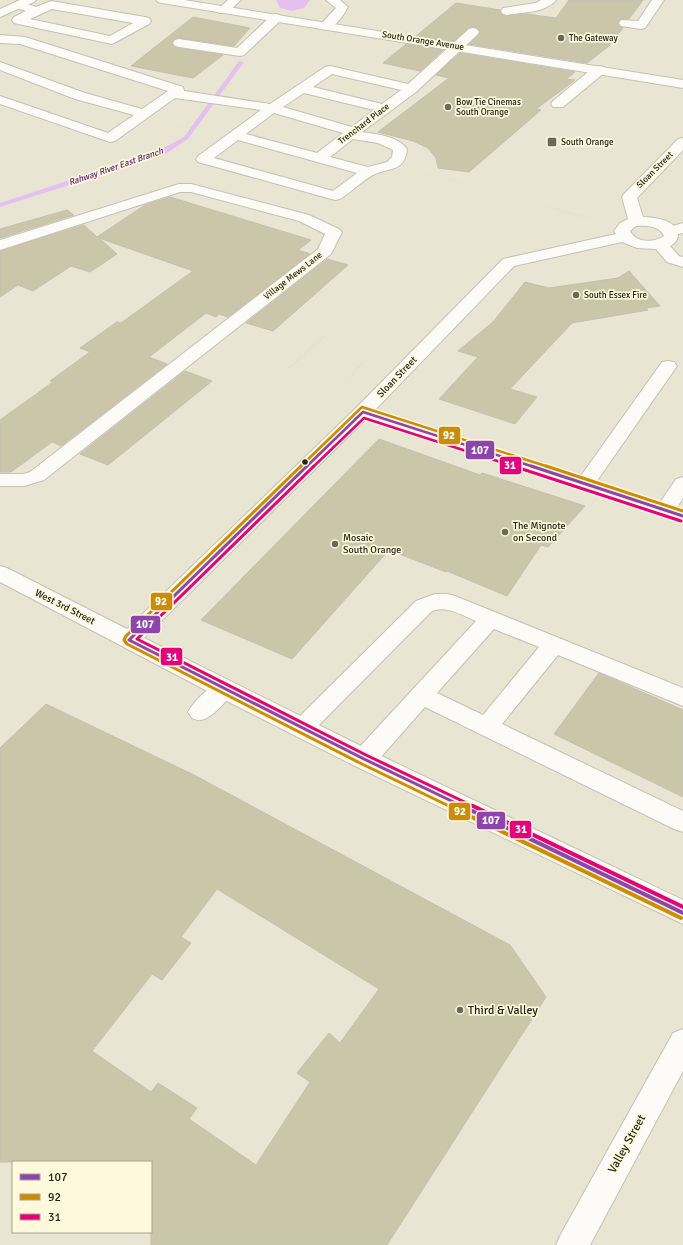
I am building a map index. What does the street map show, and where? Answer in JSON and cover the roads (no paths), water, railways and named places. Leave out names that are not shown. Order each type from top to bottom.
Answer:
[{"type":"street","points":[[0,13],[30,0]]},
{"type":"street","name":"South Orange Avenue","points":[[162,0],[186,2],[223,10],[683,84]]},
{"type":"street","points":[[223,10],[235,0]]},
{"type":"street","points":[[325,26],[338,14],[342,7],[332,0]]},
{"type":"street","points":[[625,23],[641,25],[658,0]]},
{"type":"street","points":[[18,5],[36,11],[51,5],[145,21],[112,40],[18,20],[36,11]]},
{"type":"street","points":[[507,11],[547,5]]},
{"type":"street","points":[[179,43],[240,52],[276,18]]},
{"type":"street","name":"Trenchard Place","points":[[318,159],[411,89],[473,32]]},
{"type":"street","points":[[0,39],[21,40],[178,90],[110,138],[0,100]]},
{"type":"street","points":[[0,66],[80,96],[146,114]]},
{"type":"street","points":[[174,94],[272,108],[352,133],[378,139],[393,144],[400,149],[399,158],[392,166],[368,172],[334,196],[203,159],[272,108],[330,70],[411,89]]},
{"type":"street","points":[[558,104],[599,70]]},
{"type":"street","points":[[302,88],[384,109]]},
{"type":"street","points":[[235,135],[368,172]]},
{"type":"street","name":"Sloan Street","points":[[130,640],[363,412],[510,262],[629,229],[628,197],[683,142]]},
{"type":"street","name":"Village Mews Lane","points":[[0,245],[179,188],[191,188],[304,218],[334,232],[325,251],[37,476],[24,480],[0,480]]},
{"type":"street","points":[[657,223],[677,230],[672,238],[660,244],[638,244],[629,229],[657,223]]},
{"type":"street","points":[[660,244],[673,259],[683,262]]},
{"type":"street","points":[[585,484],[668,366]]},
{"type":"street","points":[[363,412],[674,513],[683,483]]},
{"type":"street","name":"West 3rd Street","points":[[0,573],[223,689],[364,759],[683,913]]},
{"type":"street","points":[[302,728],[424,606],[435,601],[447,601],[683,697]]},
{"type":"street","points":[[364,759],[490,618]]},
{"type":"street","points":[[487,726],[554,644]]},
{"type":"street","points":[[200,712],[223,689]]},
{"type":"street","points":[[421,695],[683,822]]},
{"type":"street","name":"Valley Street","points":[[572,1245],[683,1042]]},
{"type":"waterway","name":"Rahway River East Branch","points":[[0,205],[161,153],[186,138],[241,62]]},
{"type":"place","name":"The Gateway","points":[[561,38]]},
{"type":"place","name":"Bow Tie Cinemas South Orange","points":[[448,107]]},
{"type":"place","name":"South Orange","points":[[552,142]]},
{"type":"place","name":"South Essex Fire","points":[[576,295]]},
{"type":"place","name":"The Mignote on Second","points":[[505,532]]},
{"type":"place","name":"Mosaic South Orange","points":[[335,544]]},
{"type":"place","name":"Third & Valley","points":[[460,1010]]}]
